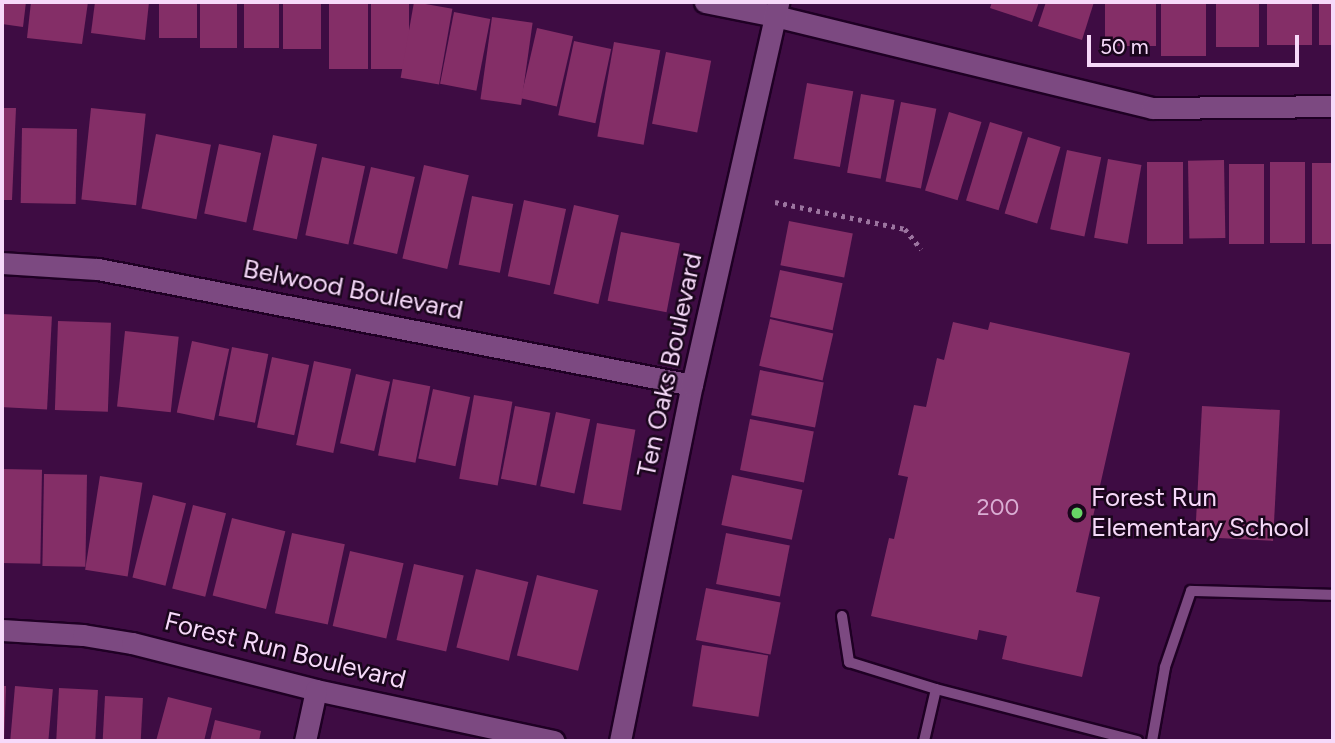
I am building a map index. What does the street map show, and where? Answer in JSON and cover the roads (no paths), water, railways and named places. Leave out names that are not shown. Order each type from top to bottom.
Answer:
[{"type":"street","points":[[705,2],[776,9],[1152,108],[1333,106]]},
{"type":"street","name":"Ten Oaks Boulevard","points":[[620,741],[692,385],[776,9]]},
{"type":"street","name":"Belwood Boulevard","points":[[2,263],[98,269],[692,385]]},
{"type":"street","name":"Forest Run Boulevard","points":[[2,630],[83,635],[132,643],[316,690],[554,741]]},
{"type":"street","points":[[305,741],[316,690]]},
{"type":"lane","points":[[1152,741],[1165,667],[1191,591],[1333,595]]},
{"type":"lane","points":[[842,616],[849,662],[936,689],[1137,741]]},
{"type":"lane","points":[[924,741],[936,689]]},
{"type":"place","name":"Forest Run Elementary School","points":[[1077,513]]}]
